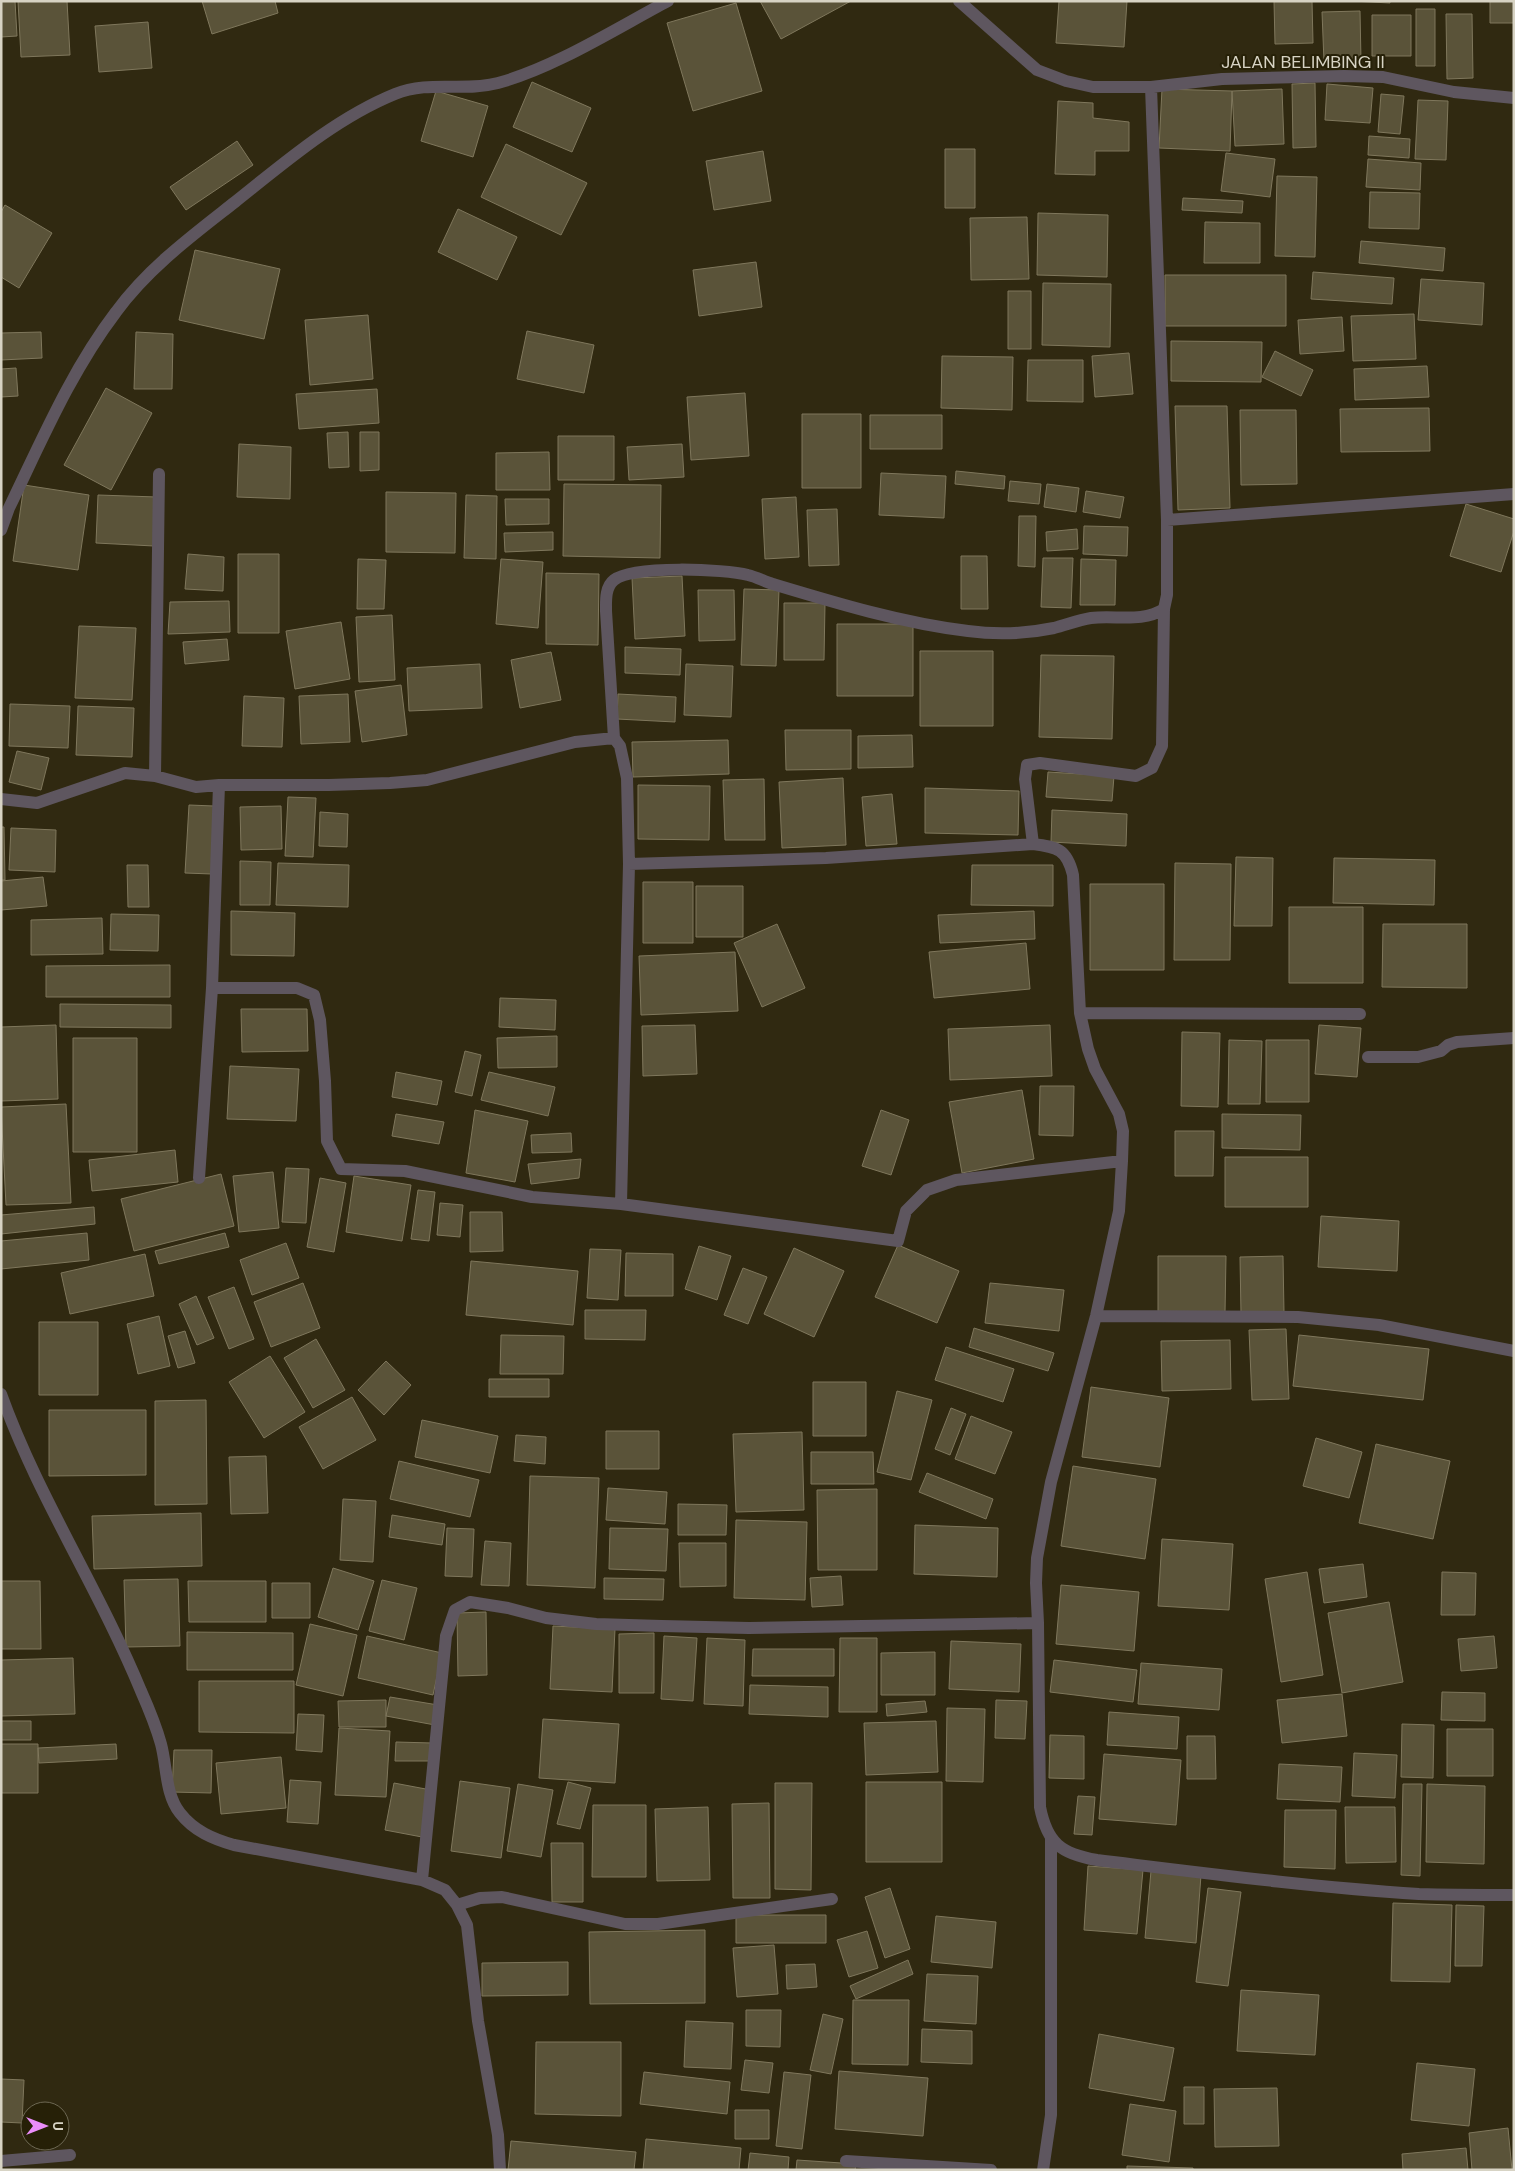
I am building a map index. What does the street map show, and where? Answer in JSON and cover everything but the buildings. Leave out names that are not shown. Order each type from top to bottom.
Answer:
[{"type":"street","points":[[1,530],[9,508],[76,374],[116,311],[162,261],[279,166],[363,110],[395,94],[418,87],[472,87],[497,83],[537,70],[668,1]]},
{"type":"street","name":"JALAN BELIMBING II","points":[[959,1],[1037,70],[1066,81],[1094,87],[1151,87],[1222,79],[1344,76],[1384,78],[1454,92],[1514,98]]},
{"type":"street","points":[[1033,844],[1025,779],[1027,765],[1040,762],[1136,776],[1152,768],[1162,746],[1164,609],[1167,595],[1167,520],[1151,87]]},
{"type":"street","points":[[155,776],[159,474]]},
{"type":"street","points":[[1167,520],[1514,494]]},
{"type":"street","points":[[622,1204],[629,864],[627,778],[620,746],[614,738],[606,597],[608,587],[614,580],[633,573],[674,570],[722,571],[740,574],[860,609],[929,624],[994,634],[1033,632],[1098,618],[1154,616],[1164,609]]},
{"type":"street","points":[[1,799],[38,803],[125,773],[155,776],[196,787],[220,785],[329,786],[390,784],[427,780],[575,742],[599,738],[614,738]]},
{"type":"street","points":[[199,1178],[212,988],[220,785]]},
{"type":"street","points":[[629,864],[826,858],[1033,844],[1050,846],[1061,850],[1069,860],[1072,874],[1080,1013],[1088,1049],[1095,1069],[1119,1114],[1123,1131],[1119,1210],[1096,1316],[1051,1482],[1037,1558],[1040,1806],[1044,1824],[1051,1838],[1062,1849],[1076,1856],[1097,1860],[1420,1894],[1514,1895]]},
{"type":"street","points":[[212,988],[297,988],[314,995],[320,1020],[327,1141],[341,1169],[405,1171],[532,1197],[622,1204],[898,1241],[906,1211],[927,1190],[956,1180],[1122,1161]]},
{"type":"street","points":[[1080,1013],[1360,1014]]},
{"type":"street","points":[[1368,1057],[1418,1057],[1441,1051],[1457,1042],[1514,1038]]},
{"type":"street","points":[[1096,1316],[1298,1317],[1379,1325],[1514,1351]]},
{"type":"street","points":[[1,1394],[14,1430],[34,1475],[96,1591],[141,1690],[157,1731],[172,1799],[179,1812],[193,1827],[212,1839],[234,1845],[422,1880],[445,1890],[457,1906],[467,1925],[478,2021],[498,2135],[500,2170]]},
{"type":"street","points":[[422,1880],[446,1636],[455,1610],[470,1602],[508,1608],[546,1618],[596,1624],[749,1628],[1038,1623]]},
{"type":"street","points":[[1043,2170],[1051,2115],[1051,1838]]},
{"type":"street","points":[[457,1906],[480,1898],[502,1897],[625,1924],[658,1924],[832,1899]]},
{"type":"street","points":[[1,2161],[70,2155]]},
{"type":"street","points":[[846,2161],[991,2170]]}]
